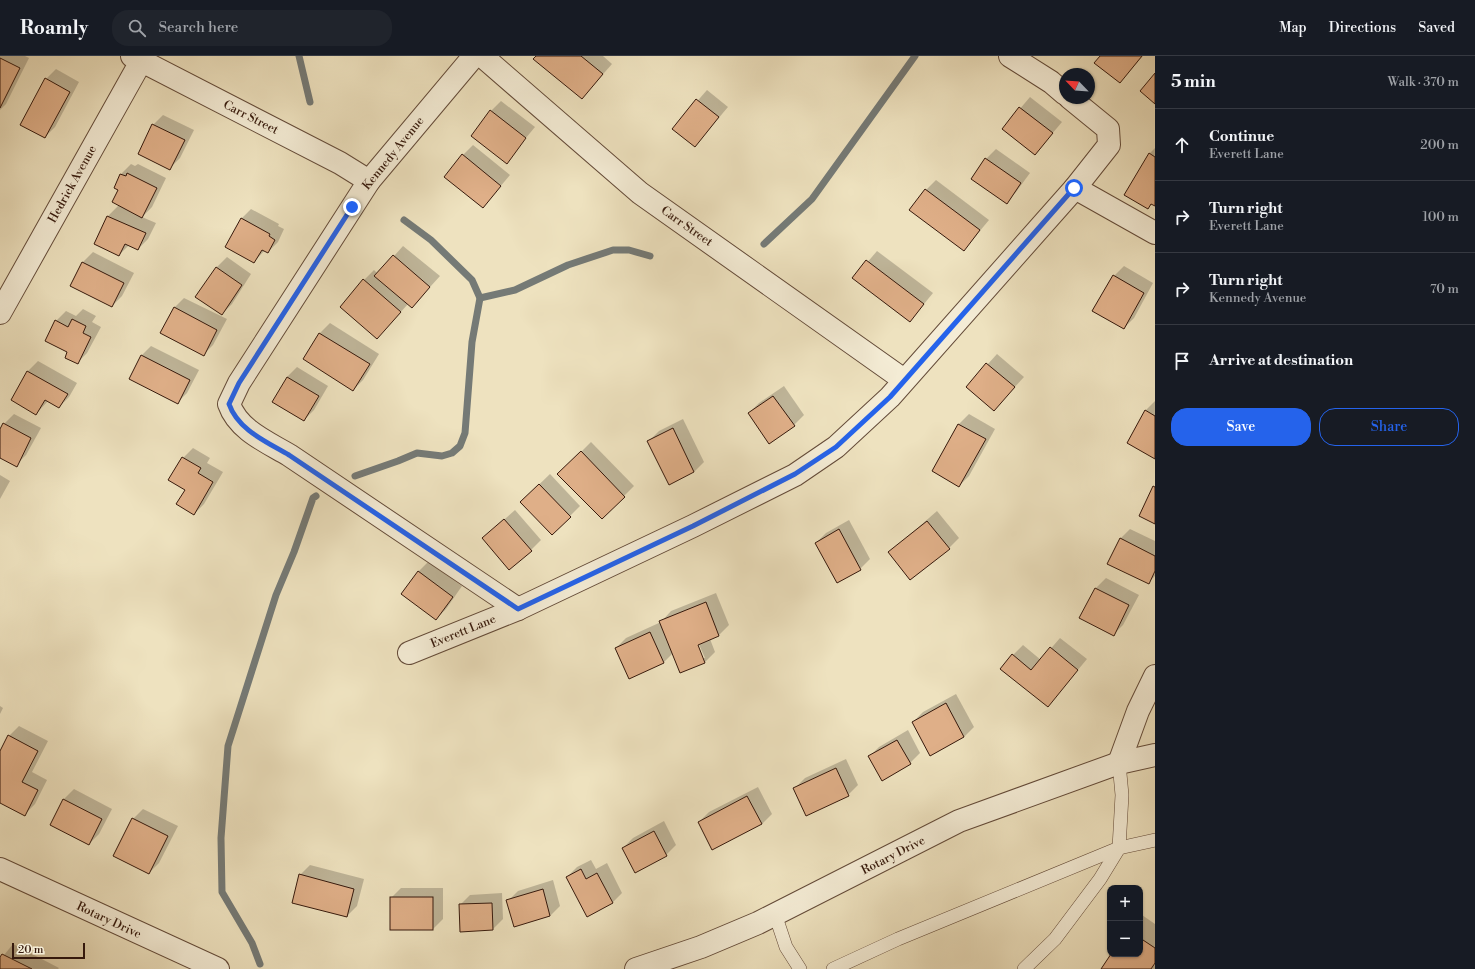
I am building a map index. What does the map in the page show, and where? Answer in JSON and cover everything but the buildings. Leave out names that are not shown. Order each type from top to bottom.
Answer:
[{"type":"street","name":"Kennedy Avenue","points":[[238,421],[229,404],[239,383],[369,181],[474,56]]},
{"type":"street","name":"Carr Street","points":[[482,56],[640,193],[904,380]]},
{"type":"street","points":[[1010,56],[1051,82],[1059,89]]},
{"type":"street","name":"Carr Street","points":[[139,58],[340,163],[369,181]]},
{"type":"street","name":"Hedrick Avenue","points":[[0,313],[139,58]]},
{"type":"street","name":"Everett Lane","points":[[409,653],[518,609],[693,526],[795,474],[836,447],[890,397],[1074,188],[1109,144],[1108,129],[1077,104]]},
{"type":"street","points":[[1074,188],[1155,233]]},
{"type":"street","name":"Everett Lane","points":[[238,421],[257,436],[289,455],[518,609]]},
{"type":"street","points":[[1119,763],[1138,711],[1155,676]]},
{"type":"street","name":"Rotary Drive","points":[[636,969],[701,947],[775,914],[959,821],[1119,763],[1155,755]]},
{"type":"street","name":"Rotary Drive","points":[[0,869],[218,969]]},
{"type":"lane","points":[[1024,969],[1055,939],[1100,879],[1119,848],[1122,795],[1119,763]]},
{"type":"lane","points":[[833,969],[898,939],[1119,848],[1155,840]]},
{"type":"lane","points":[[775,914],[786,947],[800,969]]},
{"type":"waterway","points":[[299,56],[310,102]]},
{"type":"waterway","points":[[764,244],[812,199],[915,56]]},
{"type":"waterway","points":[[355,476],[417,453],[442,456],[452,453],[460,446],[465,433],[472,342],[480,298],[472,280],[431,240],[404,220]]},
{"type":"waterway","points":[[480,298],[515,290],[568,265],[613,250],[629,250],[650,256]]},
{"type":"waterway","points":[[260,964],[252,943],[222,892],[221,838],[228,746],[276,595],[294,552],[313,498],[316,496]]},
{"type":"route","points":[[352,207],[239,383],[229,404],[232,412],[238,421],[257,436],[289,455],[518,609],[693,526],[795,474],[836,447],[890,397],[1074,188]]}]
